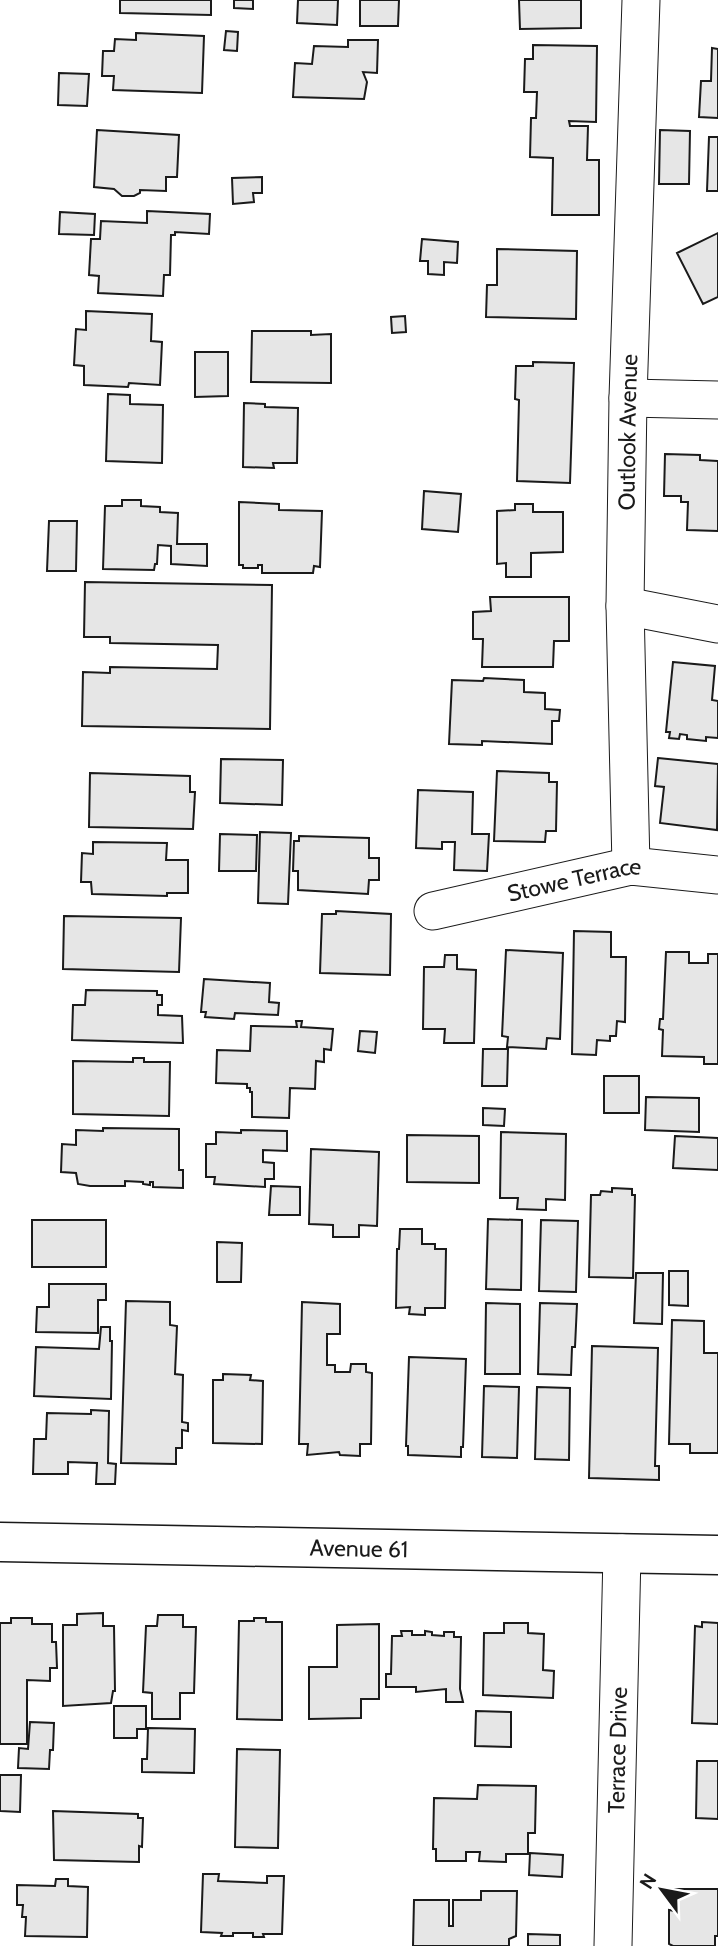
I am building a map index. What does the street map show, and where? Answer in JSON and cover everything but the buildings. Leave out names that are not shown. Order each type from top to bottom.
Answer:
[{"type":"street","name":"Outlook Avenue","points":[[631,866],[625,606],[628,398],[641,0]]},
{"type":"street","points":[[628,398],[718,400]]},
{"type":"street","points":[[625,606],[718,624]]},
{"type":"street","name":"Stowe Terrace","points":[[433,911],[631,866],[718,875]]},
{"type":"street","name":"Avenue 61","points":[[0,1542],[718,1555]]},
{"type":"street","name":"Terrace Drive","points":[[613,1946],[622,1553]]}]
